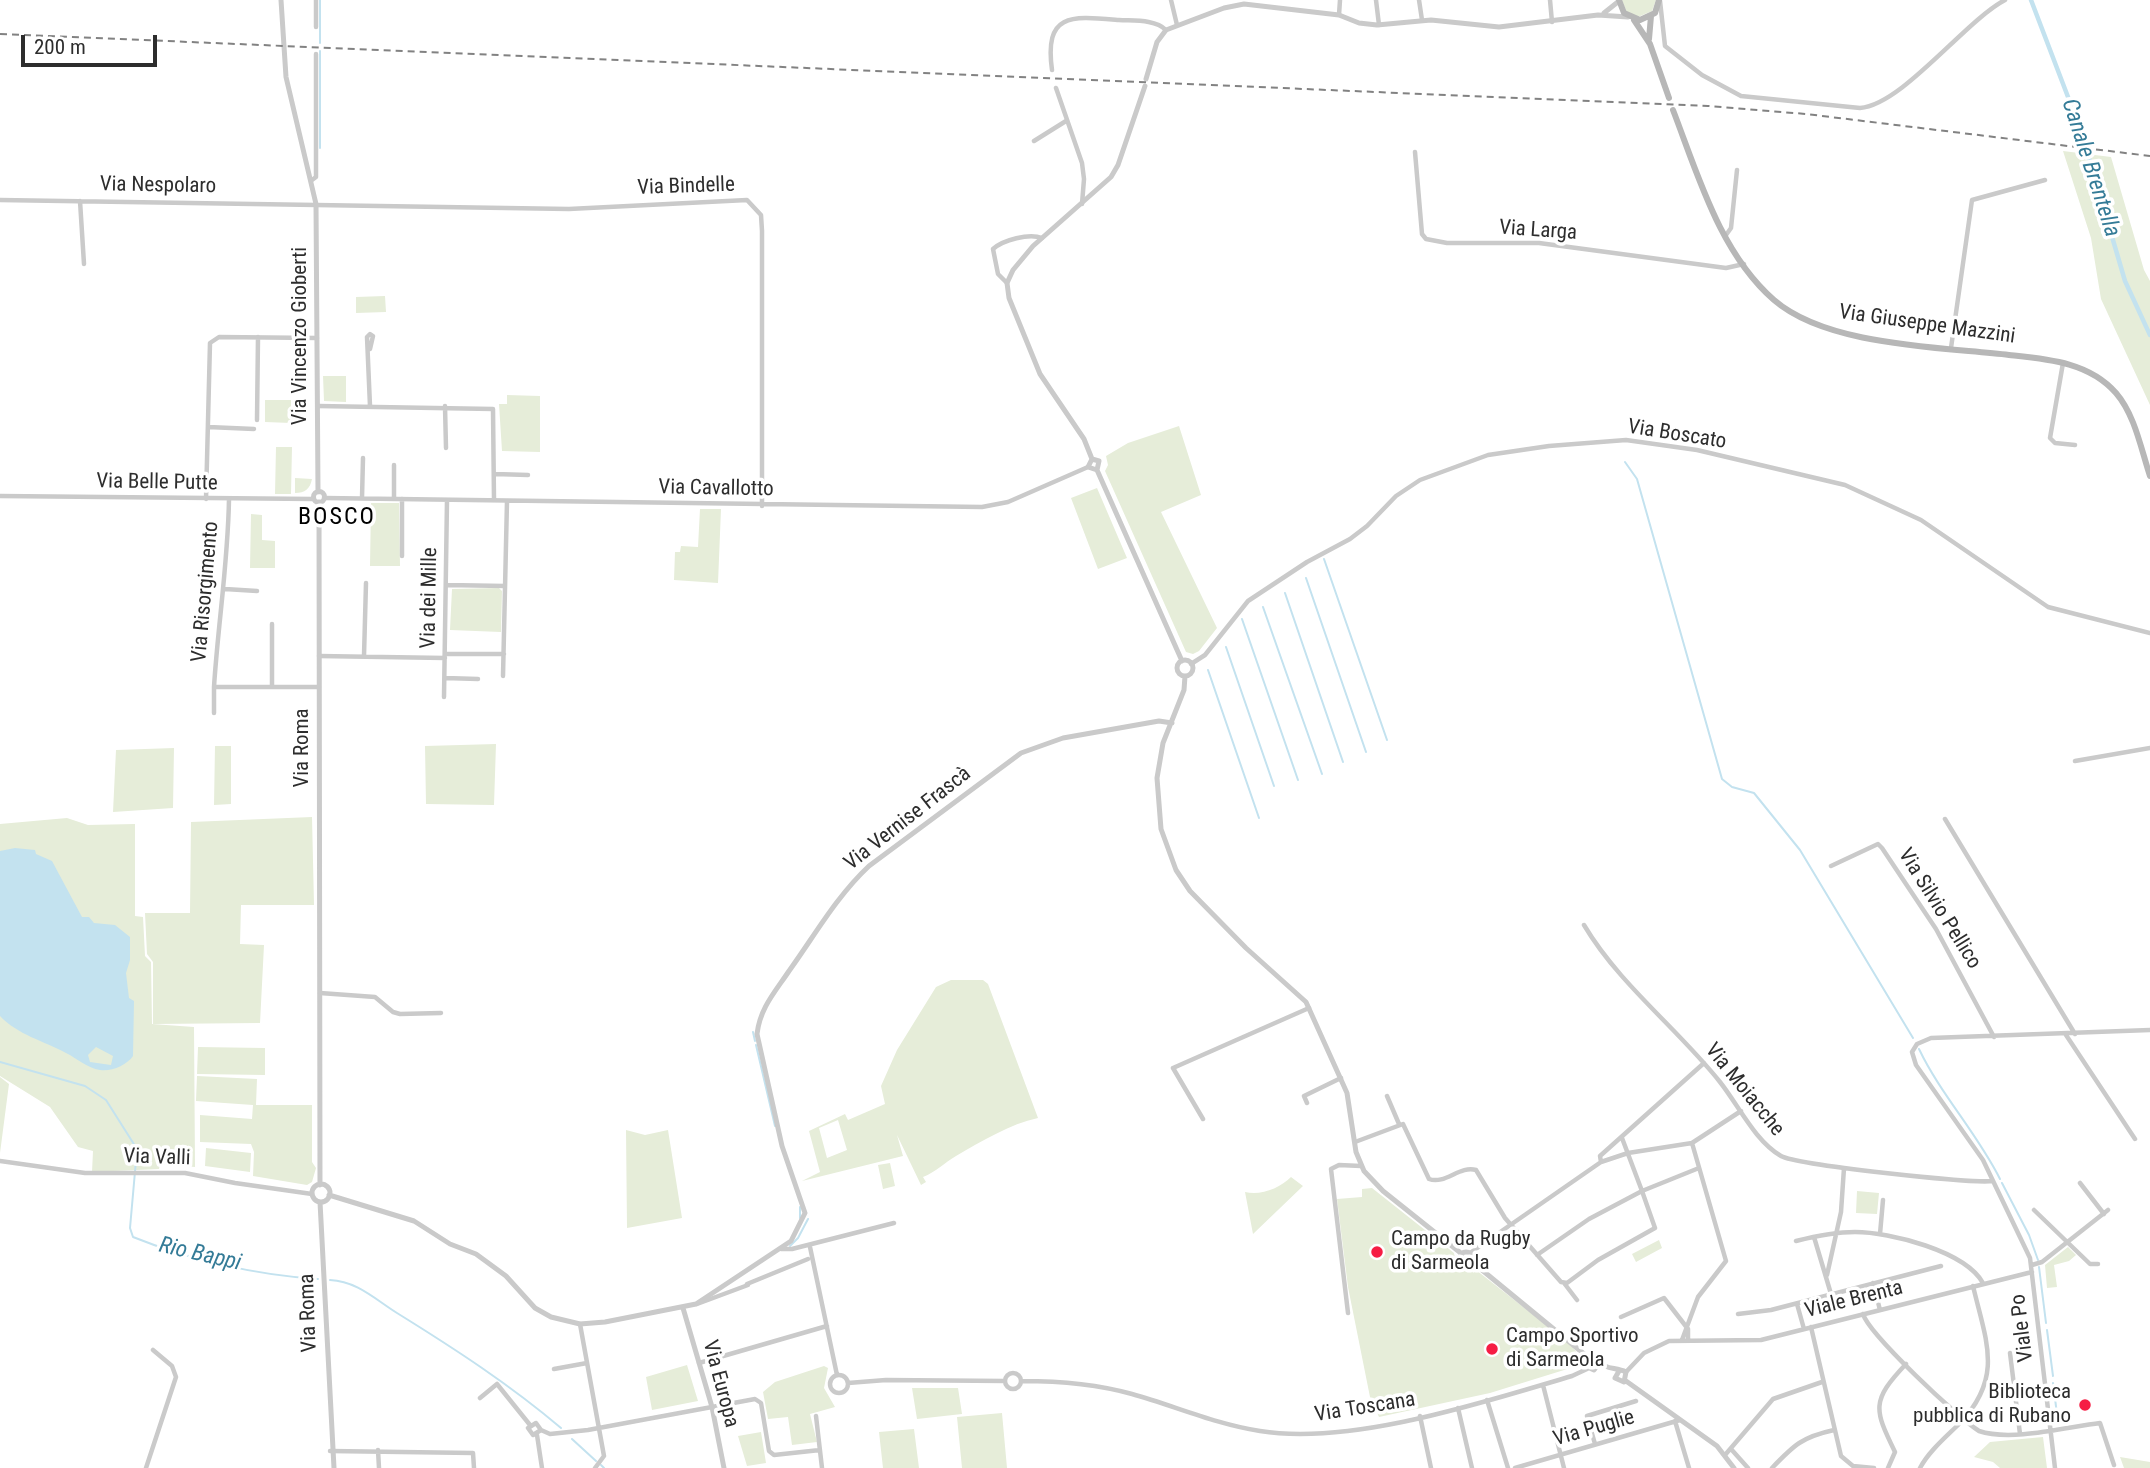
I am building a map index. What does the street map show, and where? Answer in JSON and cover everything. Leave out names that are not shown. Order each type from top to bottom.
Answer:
[{"type":"main road","points":[[1659,0],[1651,16],[1650,44],[1669,98]]},
{"type":"main road","points":[[1619,1],[1650,44]]},
{"type":"main road","points":[[1631,18],[1651,16]]},
{"type":"main road","name":"Via Giuseppe Mazzini","points":[[1674,110],[1709,202],[1726,235],[1744,264],[1776,302],[1810,323],[1848,334],[2063,362],[2094,375],[2116,394],[2131,418],[2150,476]]},
{"type":"street","name":"Via Vincenzo Gioberti","points":[[281,0],[285,62],[292,109],[316,204],[318,492],[323,493],[319,500]]},
{"type":"street","points":[[316,0],[316,27]]},
{"type":"street","points":[[1171,0],[1177,24]]},
{"type":"street","points":[[1339,15],[1340,0]]},
{"type":"street","points":[[1376,0],[1380,25]]},
{"type":"street","points":[[1419,0],[1422,20]]},
{"type":"street","points":[[1549,0],[1552,22]]},
{"type":"street","points":[[1609,13],[1611,0]]},
{"type":"street","points":[[1659,0],[1665,46],[1670,52],[1702,75],[1741,96],[1860,108],[1876,104],[1893,92],[1956,42],[1985,11],[2006,0]]},
{"type":"street","points":[[1609,13],[1619,1]]},
{"type":"street","points":[[1007,283],[1019,261],[1101,188],[1118,165],[1157,42],[1166,30],[1177,24],[1244,4],[1339,15],[1359,23],[1380,25],[1422,20],[1499,27],[1609,13],[1631,18]]},
{"type":"street","points":[[1651,16],[1662,28]]},
{"type":"street","points":[[1052,70],[1050,40],[1060,23],[1071,18],[1159,24],[1166,30]]},
{"type":"street","points":[[1649,29],[1656,24],[1662,28]]},
{"type":"street","name":"Via Vincenzo Gioberti","points":[[312,180],[316,177],[316,54]]},
{"type":"street","points":[[1056,88],[1082,163],[1082,204]]},
{"type":"street","points":[[1034,141],[1066,121]]},
{"type":"street","name":"Via Larga","points":[[1415,152],[1422,234],[1426,239],[1447,243],[1539,243],[1735,268],[1744,264]]},
{"type":"street","points":[[1726,235],[1731,228],[1737,170]]},
{"type":"street","points":[[1951,348],[1972,200],[2045,180]]},
{"type":"street","name":"Via Bindelle","points":[[316,204],[569,209],[739,199],[753,204],[761,215],[762,231],[762,506]]},
{"type":"street","name":"Via Nespolaro","points":[[0,200],[316,204]]},
{"type":"street","points":[[80,201],[84,264]]},
{"type":"street","points":[[1042,238],[1036,235],[1018,239],[993,249],[999,274],[1007,283],[1009,298],[1040,374],[1084,439],[1092,459]]},
{"type":"street","points":[[206,499],[210,343],[219,337],[317,338]]},
{"type":"street","points":[[257,420],[258,337]]},
{"type":"street","points":[[370,349],[370,406]]},
{"type":"street","points":[[2063,362],[2050,438],[2055,443],[2075,446]]},
{"type":"street","points":[[318,406],[445,406],[493,409],[494,500]]},
{"type":"street","points":[[445,406],[446,448]]},
{"type":"street","points":[[208,427],[254,429]]},
{"type":"street","name":"Via Boscato","points":[[1191,664],[1205,655],[1248,601],[1307,562],[1350,539],[1396,496],[1420,480],[1488,455],[1540,447],[1626,440],[1697,450],[1845,485],[1921,520],[2048,607],[2150,633]]},
{"type":"street","points":[[362,498],[363,458]]},
{"type":"street","points":[[1092,459],[1087,467],[1097,471]]},
{"type":"street","points":[[1092,459],[1099,461],[1097,471],[1182,661],[1191,664],[1191,672],[1185,676]]},
{"type":"street","points":[[394,466],[394,499]]},
{"type":"street","name":"Via Cavallotto","points":[[319,500],[362,498],[762,506],[982,507],[1008,502],[1087,467]]},
{"type":"street","points":[[495,474],[528,475]]},
{"type":"street","name":"Via Belle Putte","points":[[0,496],[319,500]]},
{"type":"street","name":"Via Risorgimento","points":[[214,713],[216,634],[225,589],[229,499]]},
{"type":"street","points":[[401,499],[402,556]]},
{"type":"street","name":"Via Roma","points":[[319,500],[320,1185]]},
{"type":"street","name":"Via dei Mille","points":[[444,697],[447,500]]},
{"type":"street","points":[[503,676],[507,500]]},
{"type":"street","points":[[364,656],[366,583]]},
{"type":"street","points":[[447,585],[505,586]]},
{"type":"street","points":[[225,589],[257,591]]},
{"type":"street","points":[[272,624],[272,687]]},
{"type":"street","points":[[319,656],[503,654]]},
{"type":"street","points":[[1182,661],[1177,670],[1185,676]]},
{"type":"street","points":[[1185,676],[1184,690],[1161,755],[1156,793],[1161,829],[1176,870],[1196,897],[1262,964],[1293,988],[1309,1008],[1350,1104],[1361,1167],[1383,1191],[1462,1254],[1470,1253],[1601,1162],[1628,1153],[1692,1143],[1741,1111]]},
{"type":"street","points":[[445,678],[478,679]]},
{"type":"street","name":"Via Risorgimento","points":[[214,687],[319,687]]},
{"type":"street","name":"Via Vernise Frascà","points":[[696,1304],[781,1249],[800,1228],[805,1213],[782,1146],[757,1034],[758,1022],[768,999],[829,910],[869,866],[1021,753],[1063,738],[1159,721],[1171,723]]},
{"type":"street","points":[[2076,761],[2150,748]]},
{"type":"street","points":[[1945,819],[2075,1034]]},
{"type":"street","name":"Via Silvio Pellico","points":[[1831,866],[1878,845],[1882,848],[1936,929],[1994,1037]]},
{"type":"street","name":"Via Moiacche","points":[[1584,925],[1602,951],[1704,1063],[1770,1148],[1783,1157],[1812,1165],[1993,1181]]},
{"type":"street","points":[[320,993],[375,997],[393,1012],[400,1014],[441,1013]]},
{"type":"street","points":[[1203,1119],[1173,1068],[1309,1008]]},
{"type":"street","points":[[1993,1181],[1983,1160],[1916,1065],[1912,1052],[1917,1044],[1931,1038],[2066,1035],[2109,1029],[2150,1030]]},
{"type":"street","points":[[2066,1035],[2135,1139]]},
{"type":"street","points":[[1601,1162],[1600,1156],[1620,1135],[1704,1063]]},
{"type":"street","points":[[1307,1103],[1304,1096],[1341,1078]]},
{"type":"street","points":[[1387,1096],[1399,1124]]},
{"type":"street","points":[[1355,1142],[1399,1124],[1405,1126],[1432,1181],[1468,1169],[1476,1170],[1510,1225],[1577,1300]]},
{"type":"street","points":[[1564,1283],[1655,1226],[1622,1138]]},
{"type":"street","points":[[1685,1340],[1685,1327],[1698,1297],[1726,1261],[1692,1143]]},
{"type":"street","name":"Via Valli","points":[[0,1161],[85,1173],[185,1173],[312,1194]]},
{"type":"street","points":[[1348,1314],[1331,1169],[1339,1165],[1361,1167]]},
{"type":"street","points":[[1537,1255],[1603,1211],[1642,1191],[1699,1168]]},
{"type":"street","points":[[1827,1275],[1837,1233],[1844,1168]]},
{"type":"street","name":"Via Moiacche","points":[[1975,1180],[1990,1175]]},
{"type":"street","name":"Viale Po","points":[[1993,1181],[2032,1265],[2055,1468]]},
{"type":"street","name":"Viale Po","points":[[2032,1265],[2042,1262],[2106,1212],[2080,1183]]},
{"type":"street","points":[[320,1185],[327,1188],[329,1195],[320,1202],[312,1194],[320,1185]]},
{"type":"street","name":"Via Vernise Frascà","points":[[329,1195],[414,1220],[450,1244],[491,1263],[535,1308],[551,1317],[580,1324],[624,1320],[683,1308],[808,1259]]},
{"type":"street","points":[[1880,1234],[1883,1200]]},
{"type":"street","name":"Via Roma","points":[[320,1202],[332,1468]]},
{"type":"street","points":[[2034,1210],[2090,1264],[2098,1264]]},
{"type":"street","name":"Via Vernise Frascà","points":[[781,1249],[792,1249],[894,1223]]},
{"type":"street","points":[[1796,1241],[1837,1233],[1880,1234],[1925,1246],[1954,1258],[1973,1271],[1983,1283]]},
{"type":"street","points":[[1814,1237],[1831,1294]]},
{"type":"street","points":[[810,1247],[837,1375],[845,1376],[848,1382]]},
{"type":"street","points":[[1470,1253],[1471,1261],[1589,1358],[1608,1369],[1622,1371]]},
{"type":"street","points":[[1462,1254],[1462,1262],[1471,1261]]},
{"type":"street","points":[[1738,1314],[1797,1304],[1941,1266]]},
{"type":"street","name":"Viale Brenta","points":[[1622,1371],[1656,1346],[1685,1340],[1748,1342],[2032,1272]]},
{"type":"street","points":[[1873,1283],[1880,1310]]},
{"type":"street","points":[[1920,1468],[1964,1419],[1985,1389],[1990,1366],[1973,1286]]},
{"type":"street","points":[[1621,1317],[1664,1298],[1685,1327]]},
{"type":"street","points":[[1797,1304],[1804,1329]]},
{"type":"street","name":"Via Europa","points":[[683,1308],[712,1407],[724,1468]]},
{"type":"street","points":[[1863,1314],[1867,1325],[1906,1364],[1964,1419],[1989,1435],[2020,1434],[2101,1423],[2114,1465]]},
{"type":"street","points":[[580,1324],[600,1429],[602,1459],[595,1468]]},
{"type":"street","points":[[699,1363],[827,1326]]},
{"type":"street","points":[[1811,1327],[1834,1430],[1846,1463],[1874,1468]]},
{"type":"street","points":[[146,1468],[176,1377],[172,1366],[153,1350]]},
{"type":"street","points":[[2010,1353],[2020,1434]]},
{"type":"street","points":[[1589,1358],[1585,1363],[1590,1369],[1607,1371],[1619,1382],[1626,1381]]},
{"type":"street","points":[[1590,1369],[1598,1362]]},
{"type":"street","points":[[554,1369],[587,1363]]},
{"type":"street","points":[[1888,1468],[1895,1452],[1878,1415],[1884,1388],[1906,1364]]},
{"type":"street","name":"Via Toscana","points":[[1022,1381],[1101,1387],[1203,1418],[1271,1432],[1328,1433],[1458,1408],[1590,1369]]},
{"type":"street","points":[[1615,1378],[1622,1371]]},
{"type":"street","points":[[1622,1371],[1626,1381],[1725,1455],[1734,1468]]},
{"type":"street","name":"Via Toscana","points":[[837,1375],[831,1384],[835,1391],[843,1392],[848,1382],[1004,1381],[1012,1373],[1018,1374],[1022,1381]]},
{"type":"street","name":"Via Toscana","points":[[1004,1381],[1007,1387],[1014,1390],[1022,1381]]},
{"type":"street","points":[[1725,1455],[1773,1399],[1822,1382]]},
{"type":"street","points":[[480,1398],[498,1384],[530,1425]]},
{"type":"street","points":[[1543,1384],[1564,1468]]},
{"type":"street","points":[[530,1425],[528,1431],[550,1434],[600,1429],[758,1400],[769,1451],[774,1455],[820,1450]]},
{"type":"street","points":[[1487,1400],[1508,1468]]},
{"type":"street","points":[[1595,1444],[1587,1416],[1636,1401]]},
{"type":"street","points":[[1458,1408],[1472,1468]]},
{"type":"street","points":[[816,1416],[822,1468]]},
{"type":"street","points":[[1420,1416],[1431,1468]]},
{"type":"street","points":[[1678,1420],[1689,1468]]},
{"type":"street","name":"Via Puglie","points":[[1515,1468],[1678,1420]]},
{"type":"street","points":[[530,1425],[539,1424],[542,1468]]},
{"type":"street","points":[[1772,1468],[1795,1444],[1807,1436],[1834,1430]]},
{"type":"street","points":[[1731,1449],[1748,1468]]},
{"type":"street","points":[[331,1450],[473,1453],[474,1468]]},
{"type":"street","points":[[378,1450],[379,1468]]},
{"type":"green space","points":[[1622,0],[1656,0],[1652,11],[1638,17],[1627,13]]},
{"type":"green space","points":[[2063,151],[2111,157],[2144,270],[2150,281],[2150,405],[2101,299],[2091,238]]},
{"type":"green space","points":[[385,296],[386,312],[356,313],[356,297]]},
{"type":"green space","points":[[323,376],[346,376],[346,402],[324,401]]},
{"type":"green space","points":[[507,395],[540,396],[540,452],[502,451],[499,404],[507,404]]},
{"type":"green space","points":[[265,400],[291,400],[291,423],[265,422]]},
{"type":"green space","points":[[1179,426],[1201,495],[1161,512],[1217,628],[1199,651],[1193,654],[1186,652],[1105,471],[1108,465],[1106,456],[1128,443]]},
{"type":"green space","points":[[276,447],[292,447],[291,494],[275,494]]},
{"type":"green space","points":[[295,478],[312,479],[307,490],[295,493]]},
{"type":"green space","points":[[1097,488],[1127,558],[1098,569],[1071,498]]},
{"type":"green space","points":[[371,503],[399,503],[400,566],[370,566]]},
{"type":"green space","points":[[700,509],[721,509],[718,583],[674,580],[675,552],[680,552],[681,546],[698,547]]},
{"type":"green space","points":[[251,514],[262,515],[262,540],[275,541],[275,568],[250,568]]},
{"type":"green space","points":[[499,588],[502,591],[501,632],[450,630],[452,589]]},
{"type":"green space","points":[[496,744],[494,805],[426,804],[425,746]]},
{"type":"green space","points":[[215,746],[231,746],[231,804],[214,805]]},
{"type":"green space","points":[[174,748],[173,808],[113,812],[116,750]]},
{"type":"green space","points":[[312,817],[314,905],[241,905],[240,944],[264,945],[260,1023],[153,1024],[153,962],[147,954],[145,913],[190,913],[191,822]]},
{"type":"green space","points":[[67,818],[88,825],[135,824],[135,916],[143,917],[145,956],[151,962],[152,1024],[194,1027],[195,1167],[160,1164],[159,1169],[92,1172],[93,1151],[78,1147],[50,1107],[0,1076],[0,824]]},
{"type":"green space","points":[[951,980],[983,980],[988,984],[1038,1118],[1007,1129],[966,1150],[923,1177],[926,1182],[921,1185],[897,1135],[903,1156],[802,1181],[820,1172],[809,1131],[845,1114],[848,1120],[885,1104],[881,1086],[897,1050],[936,987]],"holes":[[[838,1120],[847,1150],[827,1158],[819,1128]]]},
{"type":"green space","points":[[198,1047],[265,1048],[265,1075],[197,1074]]},
{"type":"green space","points":[[197,1076],[257,1079],[256,1105],[312,1105],[312,1162],[316,1168],[312,1182],[307,1185],[253,1176],[254,1152],[251,1144],[200,1142],[200,1115],[252,1119],[253,1105],[196,1101]]},
{"type":"green space","points":[[0,1077],[9,1084],[0,1153]]},
{"type":"green space","points":[[626,1130],[645,1135],[668,1130],[682,1218],[627,1228]]},
{"type":"green space","points":[[206,1148],[251,1153],[250,1172],[205,1166]]},
{"type":"green space","points":[[890,1163],[895,1186],[883,1189],[878,1165]]},
{"type":"green space","points":[[1291,1177],[1303,1186],[1253,1234],[1245,1192],[1270,1190]]},
{"type":"green space","points":[[1372,1188],[1454,1253],[1456,1263],[1471,1267],[1473,1273],[1476,1270],[1568,1342],[1580,1356],[1577,1366],[1490,1393],[1379,1417],[1370,1397],[1348,1287],[1337,1199],[1362,1197],[1362,1189]]},
{"type":"green space","points":[[1857,1191],[1879,1193],[1877,1214],[1856,1213]]},
{"type":"green space","points":[[1659,1240],[1662,1248],[1636,1262],[1632,1254]]},
{"type":"green space","points":[[2068,1247],[2076,1255],[2069,1261],[2054,1265],[2057,1287],[2047,1288],[2045,1265]]},
{"type":"green space","points":[[687,1365],[698,1401],[652,1410],[646,1377]]},
{"type":"green space","points":[[824,1366],[828,1368],[824,1388],[835,1407],[810,1414],[817,1442],[792,1445],[788,1417],[768,1419],[763,1392],[775,1382]]},
{"type":"green space","points":[[912,1388],[958,1388],[962,1414],[917,1419]]},
{"type":"green space","points":[[1002,1413],[1007,1468],[962,1468],[957,1417]]},
{"type":"green space","points":[[914,1429],[919,1468],[883,1468],[879,1432]]},
{"type":"green space","points":[[761,1432],[766,1463],[747,1466],[738,1436]]},
{"type":"green space","points":[[2043,1437],[2047,1468],[2000,1468],[1993,1462],[1974,1457],[1990,1442]]},
{"type":"green space","points":[[2120,1457],[2150,1462],[2150,1468],[2124,1468]]},
{"type":"water","points":[[15,848],[35,850],[36,854],[52,861],[82,917],[89,917],[94,923],[115,925],[130,937],[130,960],[126,973],[129,998],[134,1001],[133,1056],[123,1065],[104,1070],[91,1067],[23,1033],[0,1016],[0,851]],"holes":[[[96,1047],[113,1056],[111,1065],[90,1062],[88,1055]]]},
{"type":"waterway","points":[[320,0],[320,43]]},
{"type":"waterway","name":"Canale Brentella","points":[[2031,0],[2081,131],[2125,281],[2150,335]]},
{"type":"waterway","points":[[320,51],[320,148]]},
{"type":"waterway","points":[[1625,462],[1637,479],[1722,779],[1732,787],[1754,793],[1800,850],[1913,1038]]},
{"type":"waterway","points":[[1324,559],[1387,740]]},
{"type":"waterway","points":[[1306,578],[1366,752]]},
{"type":"waterway","points":[[1285,593],[1343,762]]},
{"type":"waterway","points":[[1263,607],[1322,774]]},
{"type":"waterway","points":[[1242,619],[1298,780]]},
{"type":"waterway","points":[[1226,647],[1274,786]]},
{"type":"waterway","points":[[1208,670],[1259,818]]},
{"type":"waterway","points":[[753,1032],[755,1041]]},
{"type":"waterway","points":[[756,1045],[775,1126]]},
{"type":"waterway","points":[[1919,1049],[2000,1179]]},
{"type":"waterway","name":"Rio Bappi","points":[[0,1062],[85,1086],[106,1100],[137,1149],[130,1228],[133,1237],[177,1253],[224,1265],[318,1279]]},
{"type":"waterway","points":[[2002,1183],[2029,1235],[2038,1260]]},
{"type":"waterway","points":[[800,1207],[800,1218]]},
{"type":"waterway","points":[[790,1246],[798,1238],[808,1219]]},
{"type":"waterway","points":[[2039,1267],[2046,1323]]},
{"type":"waterway","name":"Rio Bappi","points":[[330,1280],[340,1281],[366,1292],[481,1367],[561,1428]]},
{"type":"waterway","points":[[2047,1330],[2053,1376]]},
{"type":"waterway","points":[[2053,1383],[2058,1422]]},
{"type":"waterway","points":[[572,1439],[596,1461]]},
{"type":"waterway","name":"Rio Bappi","points":[[601,1465],[604,1468]]},
{"type":"railway","points":[[0,34],[1708,106],[1806,114],[2150,156]]},
{"type":"place","name":"Campo da Rugby di Sarmeola","points":[[1377,1252]]},
{"type":"place","name":"Campo Sportivo di Sarmeola","points":[[1492,1349]]},
{"type":"place","name":"Biblioteca pubblica di Rubano","points":[[2085,1405]]},
{"type":"district","name":"BOSCO","points":[[337,518]]}]
